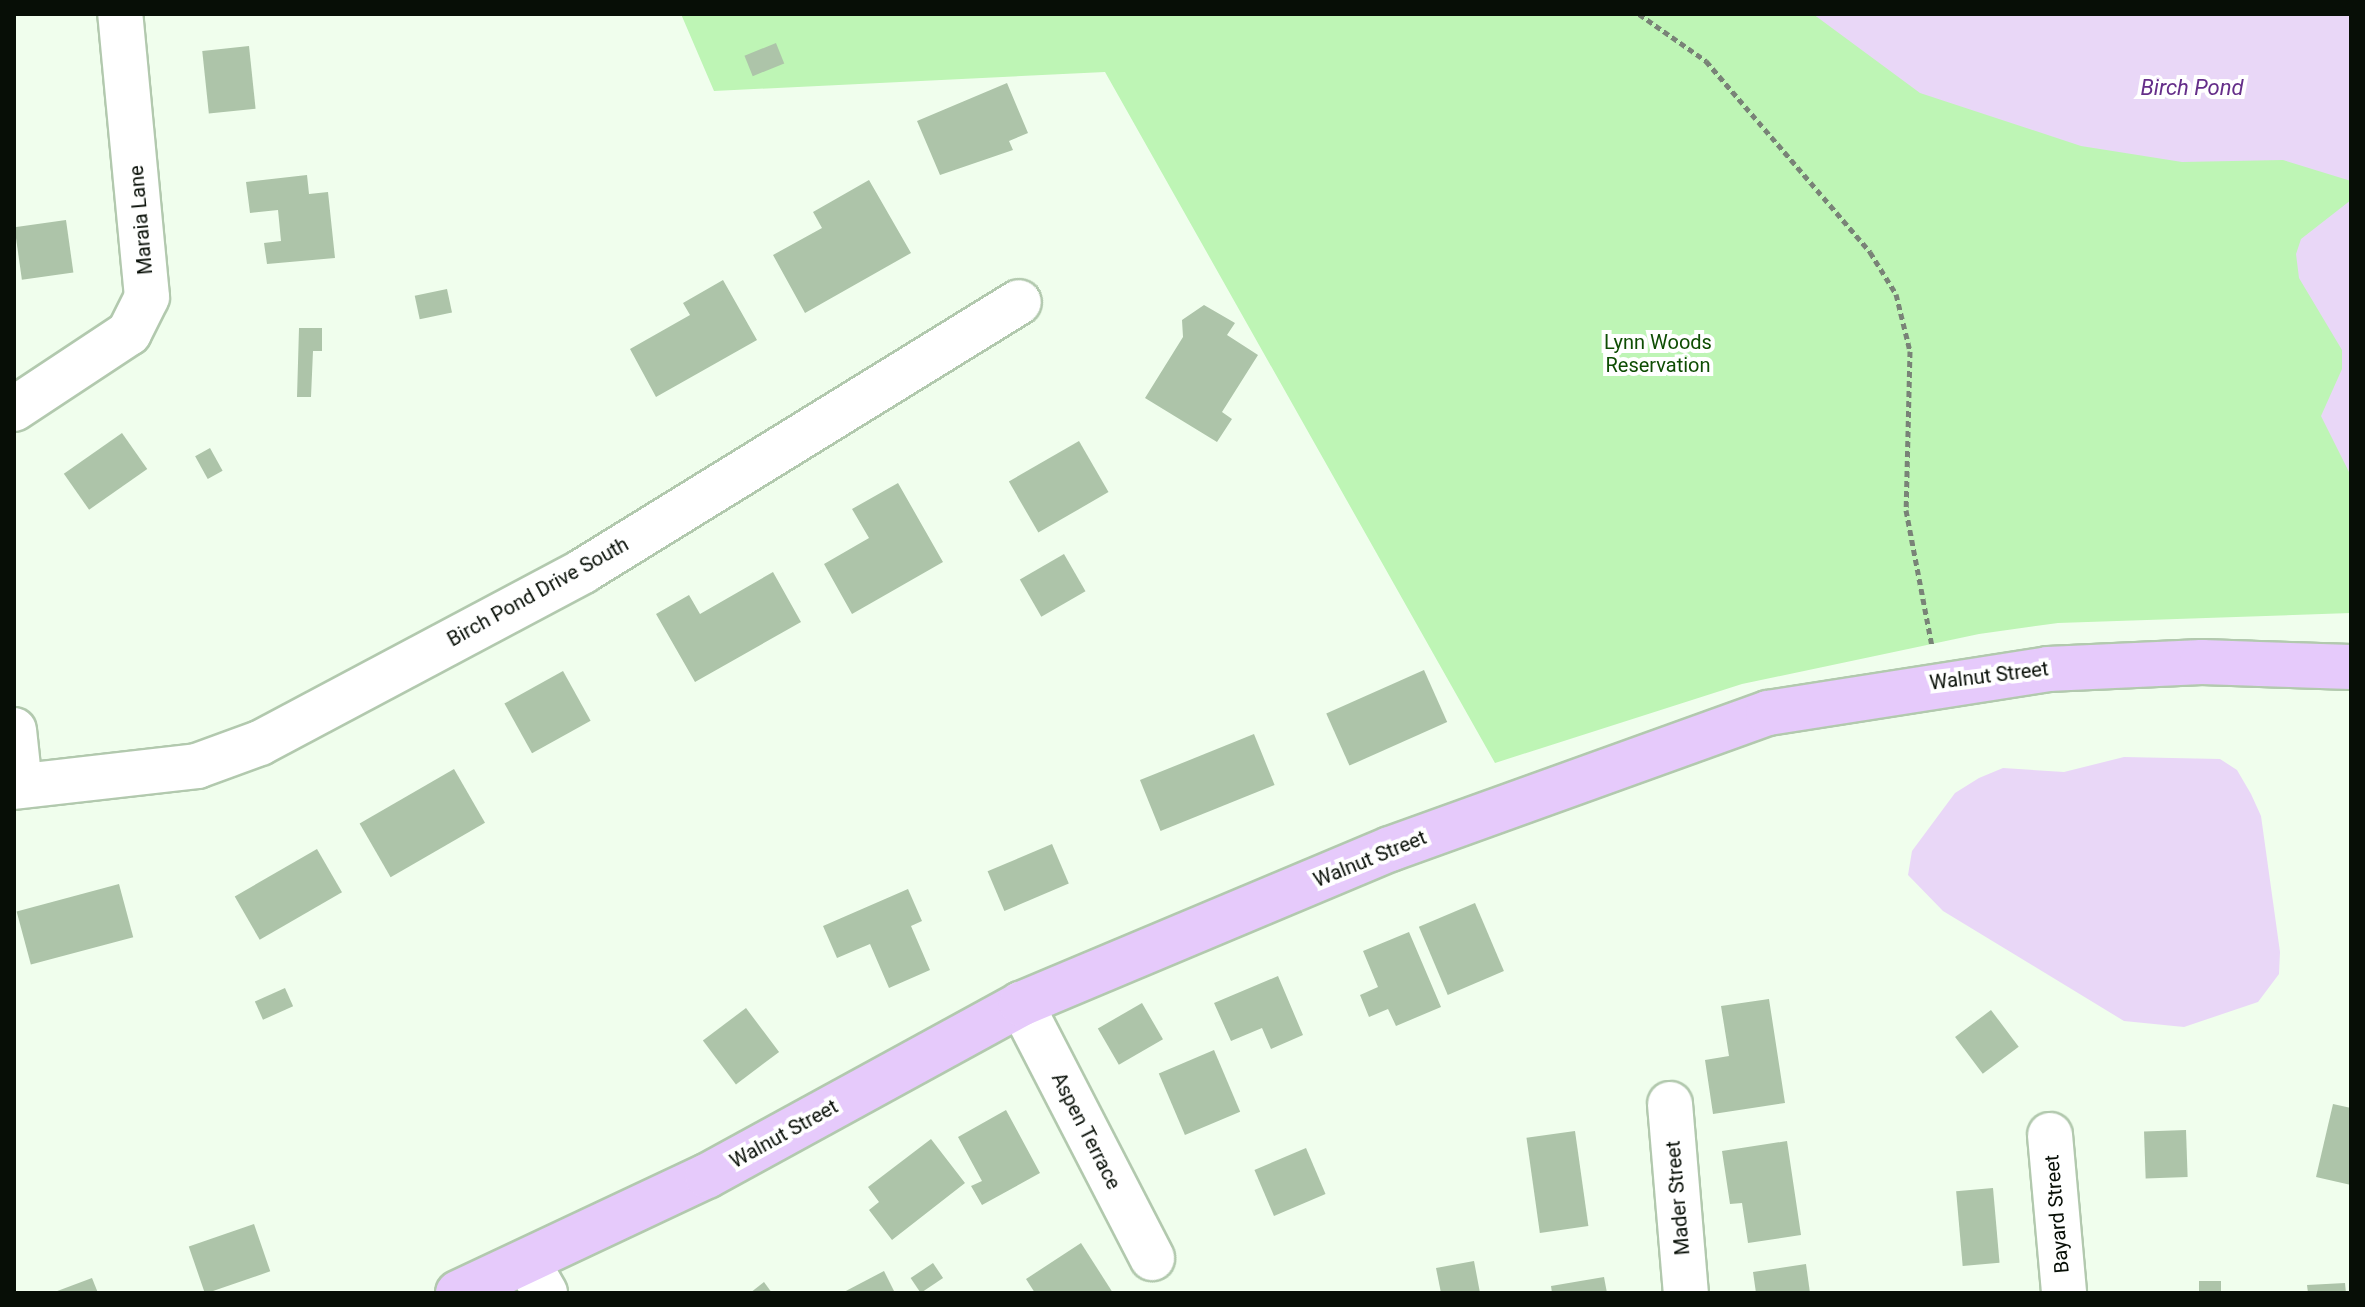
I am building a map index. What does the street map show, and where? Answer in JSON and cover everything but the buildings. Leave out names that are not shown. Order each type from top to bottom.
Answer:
[{"type":"main road","name":"Walnut Street","points":[[458,1293],[537,1279],[1021,1004],[1390,849],[1768,713],[1938,681],[2202,662],[2351,667]]},
{"type":"street","name":"Maraia Lane","points":[[14,409],[129,333],[147,297],[120,14]]},
{"type":"street","name":"Birch Pond Drive South","points":[[17,786],[197,766],[260,743],[583,571],[1019,302]]},
{"type":"street","points":[[14,730],[17,786]]},
{"type":"street","name":"Aspen Terrace","points":[[1021,1004],[1152,1258]]},
{"type":"street","name":"Mader Street","points":[[1670,1104],[1686,1293]]},
{"type":"street","name":"Bayard Street","points":[[2050,1135],[2064,1293]]},
{"type":"path","points":[[1639,14],[1706,61],[1870,252],[1896,294],[1910,351],[1906,510],[1938,681]]},
{"type":"green space","name":"Lynn Woods Reservation","points":[[681,14],[2351,14],[2351,613],[2058,623],[1979,634],[1742,684],[1495,763],[1105,72],[714,91]]},
{"type":"water","name":"Birch Pond","points":[[1813,14],[2351,14],[2351,181],[2283,160],[2182,162],[2081,146],[1920,93]]},
{"type":"water","points":[[2351,200],[2351,476],[2321,416],[2342,369],[2342,350],[2299,278],[2296,254],[2301,239]]},
{"type":"water","points":[[2124,757],[2220,759],[2237,770],[2251,794],[2261,816],[2280,952],[2279,974],[2258,1002],[2184,1027],[2124,1021],[1943,911],[1908,875],[1912,851],[1955,793],[1979,778],[2003,768],[2064,772]]}]
